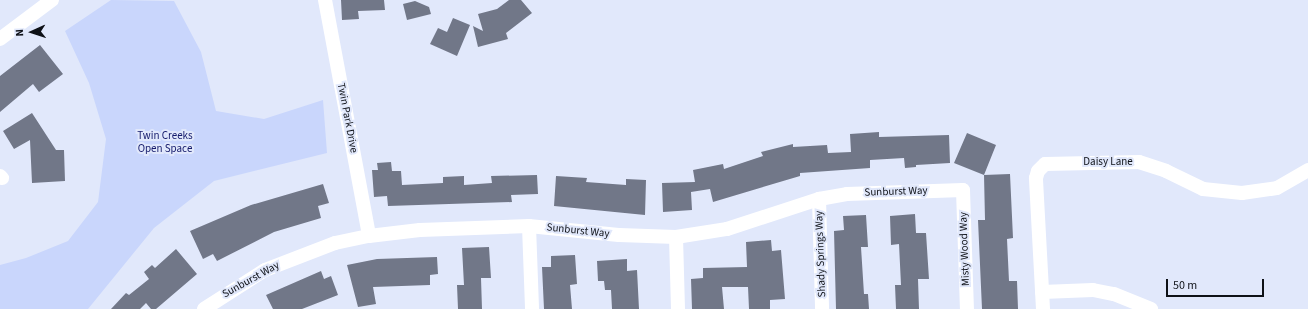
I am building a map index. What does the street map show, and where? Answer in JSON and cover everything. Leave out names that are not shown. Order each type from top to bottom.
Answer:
[{"type":"street","points":[[0,39],[52,0]]},
{"type":"street","name":"Twin Park Drive","points":[[325,0],[369,236]]},
{"type":"street","name":"Daisy Lane","points":[[1043,309],[1036,178],[1038,171],[1045,164],[1139,162],[1166,171],[1203,189],[1242,193],[1278,188],[1308,170]]},
{"type":"street","name":"Sunburst Way","points":[[204,309],[265,270],[335,243],[369,236],[420,230],[530,226],[619,235],[676,236],[727,229],[819,199],[846,194],[963,190]]},
{"type":"street","name":"Misty Wood Way","points":[[963,190],[967,309]]},
{"type":"street","name":"Shady Springs Way","points":[[819,199],[822,309]]},
{"type":"street","points":[[530,226],[532,309]]},
{"type":"street","points":[[676,236],[678,309]]},
{"type":"street","points":[[1042,292],[1093,290],[1114,294],[1151,309]]},
{"type":"green space","name":"Twin Creeks Open Space","points":[[111,0],[174,1],[201,52],[216,111],[264,119],[323,100],[327,153],[214,181],[154,228],[88,309],[0,309],[0,265],[26,258],[68,241],[98,202],[106,139],[89,83],[65,31]]},
{"type":"building","points":[[341,0],[384,0],[385,10],[358,11],[359,19],[342,20]]},
{"type":"building","points":[[509,0],[521,0],[532,13],[506,33],[508,39],[478,47],[473,26],[483,31],[478,14],[497,9]]},
{"type":"building","points":[[415,1],[429,7],[431,14],[407,20],[403,4]]},
{"type":"building","points":[[453,18],[470,25],[457,56],[430,44],[438,28],[447,32]]},
{"type":"building","points":[[40,45],[63,74],[39,92],[33,84],[0,112],[0,76]]},
{"type":"building","points":[[32,113],[56,150],[64,150],[65,181],[32,183],[30,140],[14,149],[3,131]]},
{"type":"building","points":[[879,132],[879,137],[949,135],[950,163],[916,165],[916,167],[905,168],[904,158],[870,160],[870,168],[800,173],[800,176],[713,202],[710,189],[691,192],[692,210],[663,212],[662,183],[695,182],[693,170],[723,164],[724,169],[763,156],[761,152],[793,144],[793,147],[827,145],[828,153],[851,152],[850,134]]},
{"type":"building","points":[[967,133],[996,145],[984,175],[954,163]]},
{"type":"building","points":[[391,162],[392,171],[401,171],[402,185],[443,183],[443,177],[464,176],[464,185],[492,183],[491,176],[537,175],[538,194],[511,195],[512,202],[388,206],[387,196],[374,197],[372,170],[378,170],[377,163]]},
{"type":"building","points":[[1010,174],[1013,238],[1007,239],[1009,281],[1017,281],[1018,309],[982,309],[978,220],[985,220],[984,175]]},
{"type":"building","points":[[556,176],[587,178],[586,182],[626,185],[626,179],[646,180],[645,215],[554,206]]},
{"type":"building","points":[[323,184],[329,203],[318,206],[321,218],[274,232],[217,261],[213,254],[203,259],[190,231],[251,205]]},
{"type":"building","points":[[915,214],[916,233],[926,233],[929,279],[918,279],[919,309],[896,309],[895,285],[901,285],[899,244],[891,245],[890,216]]},
{"type":"building","points":[[866,215],[868,247],[861,247],[864,294],[868,294],[869,309],[836,309],[834,231],[844,230],[843,216]]},
{"type":"building","points":[[771,240],[772,251],[781,250],[785,299],[770,300],[770,309],[749,309],[748,287],[722,287],[724,309],[692,309],[691,279],[703,278],[703,268],[747,267],[746,242]]},
{"type":"building","points":[[489,247],[491,278],[481,278],[482,309],[458,309],[457,285],[464,285],[462,248]]},
{"type":"building","points":[[176,249],[197,274],[156,309],[151,309],[146,303],[140,309],[111,309],[126,293],[129,295],[149,279],[144,272],[152,265],[155,268]]},
{"type":"building","points":[[575,255],[577,284],[570,285],[572,309],[544,309],[542,267],[551,267],[551,256]]},
{"type":"building","points":[[437,257],[438,274],[430,275],[430,285],[373,287],[376,304],[358,307],[347,265],[377,259]]},
{"type":"building","points":[[627,259],[627,271],[637,270],[639,309],[612,309],[611,290],[605,290],[604,281],[598,281],[597,261]]},
{"type":"building","points":[[321,271],[324,279],[331,276],[338,295],[302,309],[273,309],[266,295]]}]
